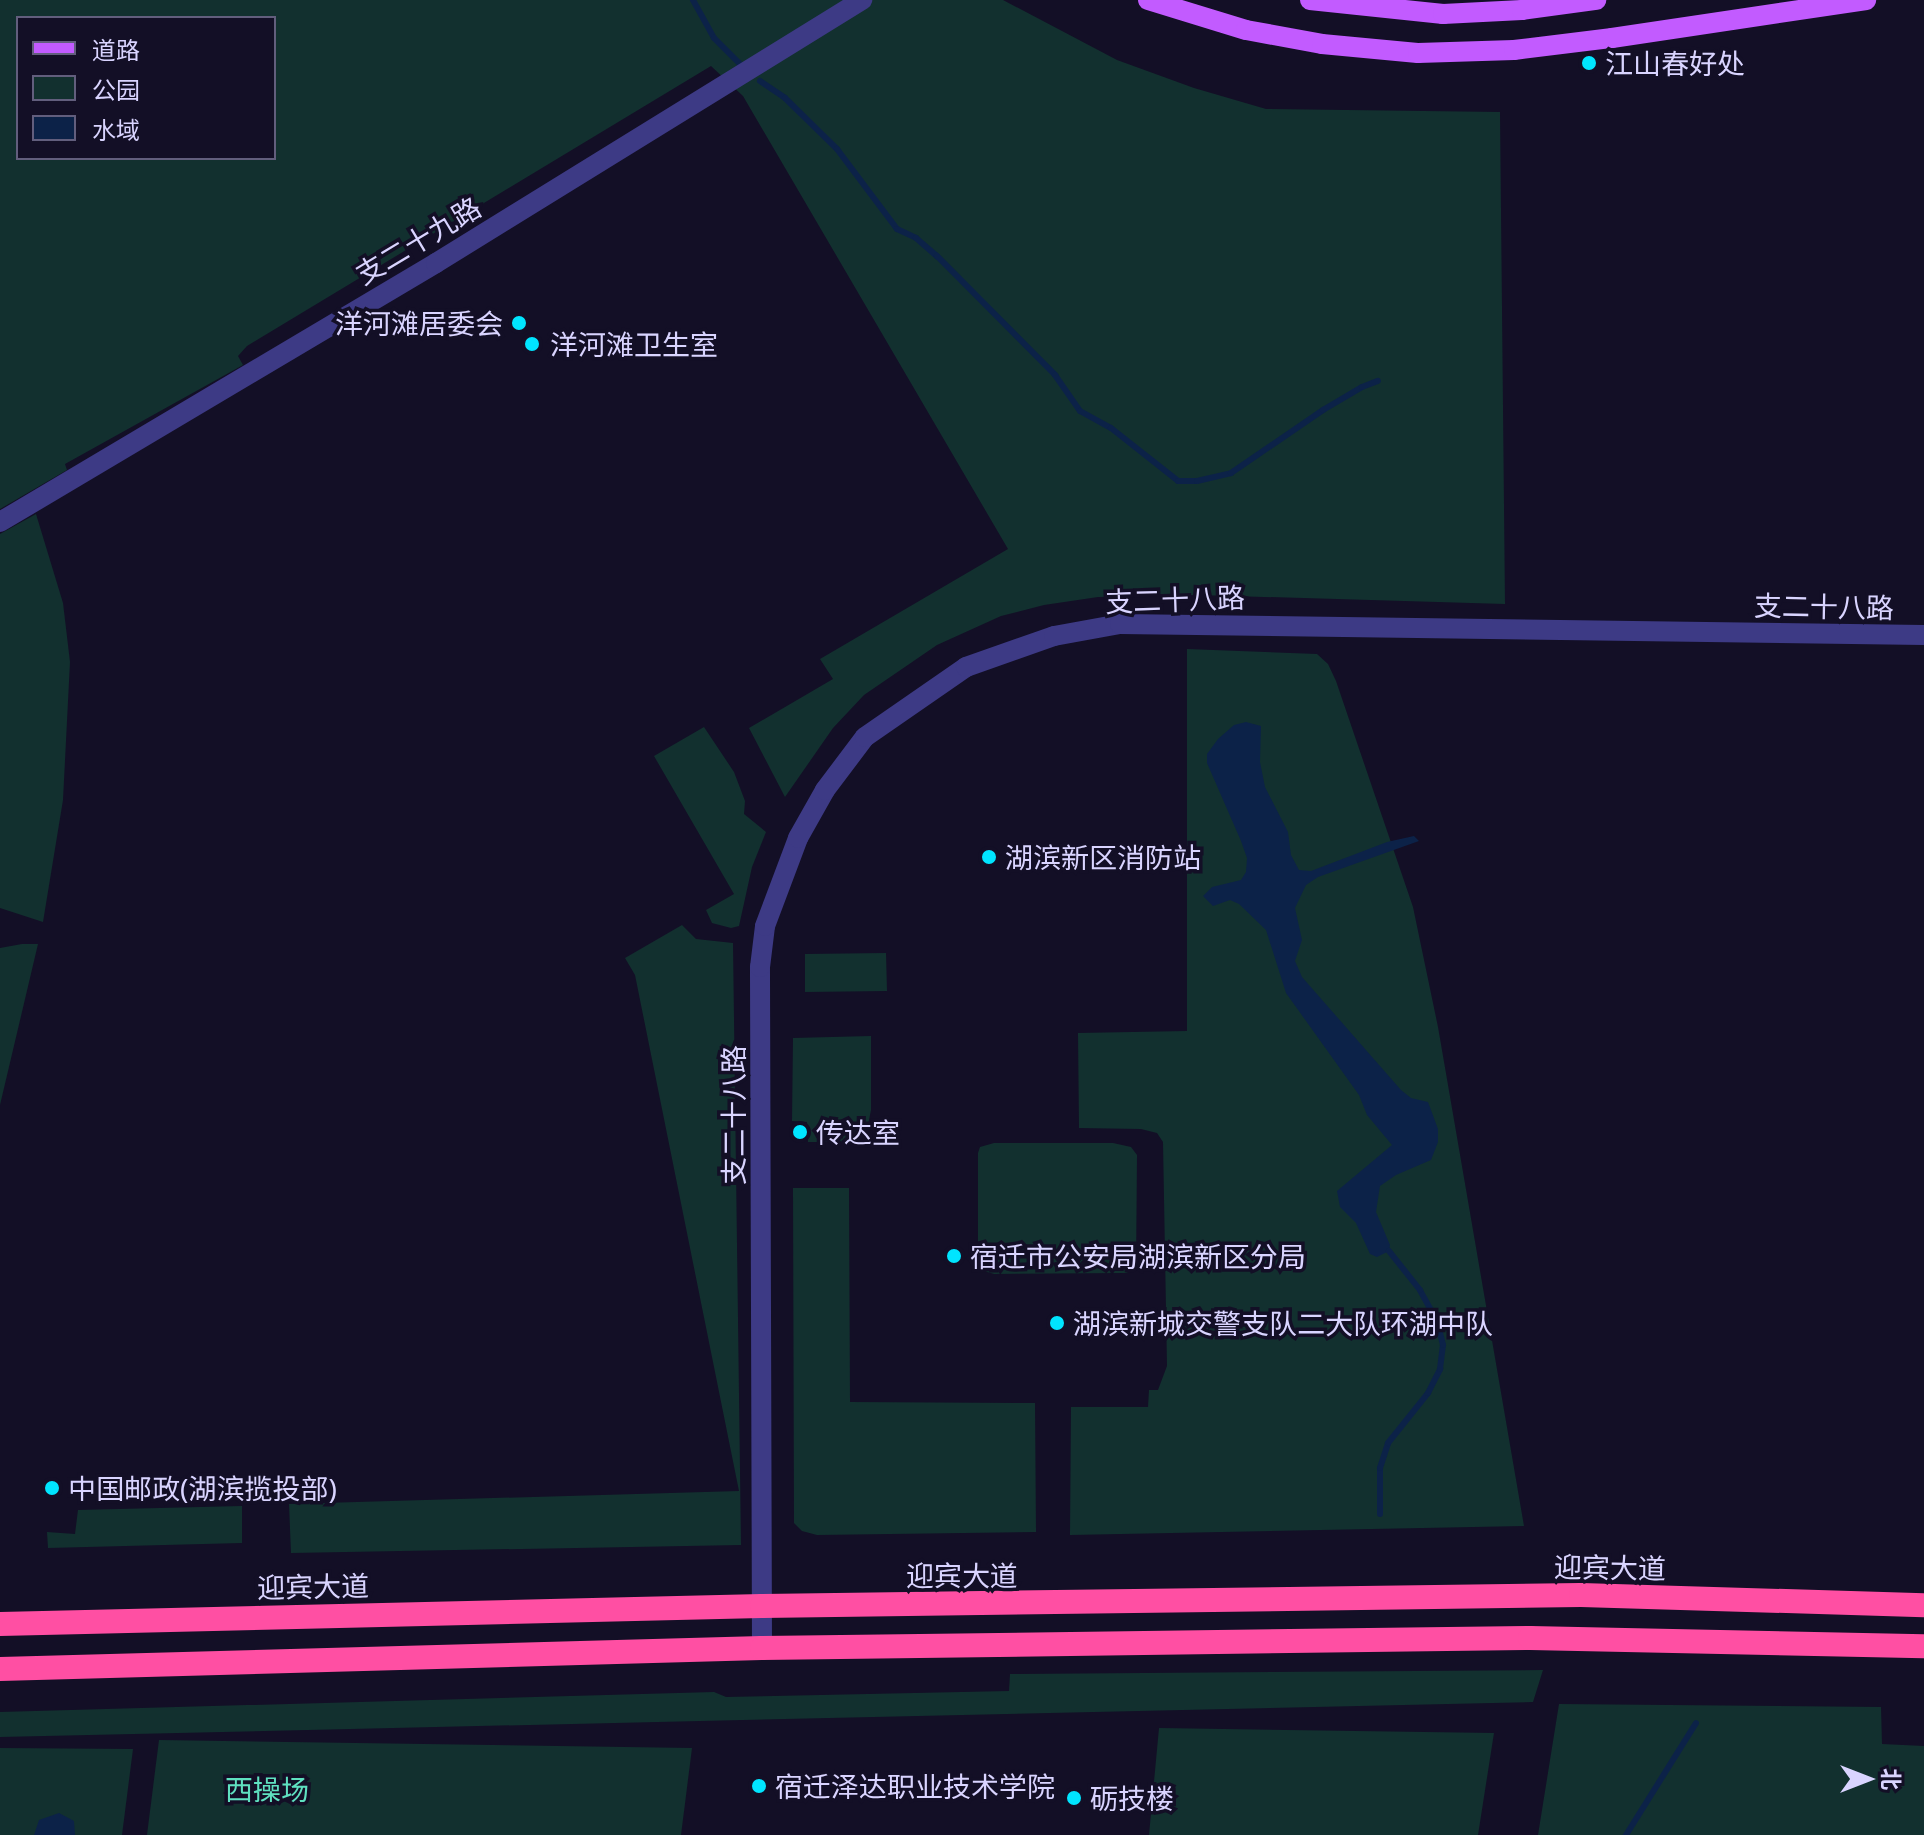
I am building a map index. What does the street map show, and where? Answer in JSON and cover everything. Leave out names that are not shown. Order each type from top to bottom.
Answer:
[{"type":"highway","name":"迎宾大道","points":[[0,1624],[762,1606],[1581,1595],[1924,1605]]},
{"type":"highway","points":[[0,1669],[762,1648],[1530,1638],[1924,1646]]},
{"type":"main road","points":[[1148,0],[1246,30],[1322,44],[1418,53],[1514,50],[1584,42],[1866,0]]},
{"type":"main road","points":[[1310,0],[1443,14],[1522,10],[1596,0]]},
{"type":"street","name":"支二十九路","points":[[0,522],[436,263],[862,0]]},
{"type":"street","name":"支二十八路","points":[[762,1648],[760,967],[765,926],[798,838],[825,790],[865,737],[966,667],[1054,636],[1120,624],[1924,635]]},
{"type":"green space","points":[[0,0],[1003,0],[1117,60],[1194,88],[1266,109],[1500,112],[1505,604],[1199,595],[1098,597],[1044,605],[1001,616],[937,645],[864,695],[833,728],[785,797],[749,728],[833,679],[820,659],[1008,549],[743,96],[711,66],[247,346],[238,356],[243,365],[65,464],[67,470],[0,509]]},
{"type":"green space","points":[[36,514],[63,603],[70,662],[63,800],[43,922],[0,908],[0,534]]},
{"type":"green space","points":[[1187,649],[1317,654],[1328,664],[1336,681],[1413,907],[1438,1027],[1524,1526],[1070,1535],[1071,1407],[1148,1407],[1149,1390],[1158,1390],[1167,1366],[1163,1142],[1157,1133],[1141,1129],[1079,1128],[1078,1033],[1187,1031]]},
{"type":"green space","points":[[704,727],[734,772],[745,801],[744,814],[766,832],[752,867],[739,926],[731,928],[712,923],[706,910],[734,894],[654,756]]},
{"type":"green space","points":[[682,925],[696,939],[733,943],[741,1545],[291,1553],[289,1504],[739,1491],[635,975],[625,958]]},
{"type":"green space","points":[[38,944],[0,1105],[0,948]]},
{"type":"green space","points":[[886,953],[887,991],[805,992],[805,954]]},
{"type":"green space","points":[[871,1036],[871,1110],[866,1135],[855,1142],[808,1142],[807,1122],[792,1121],[793,1038]]},
{"type":"green space","points":[[994,1143],[1113,1143],[1131,1147],[1137,1155],[1136,1269],[1126,1273],[994,1274],[984,1271],[978,1254],[978,1153],[980,1147]]},
{"type":"green space","points":[[793,1188],[849,1188],[850,1402],[1035,1403],[1036,1532],[817,1535],[802,1531],[794,1523]]},
{"type":"green space","points":[[242,1506],[242,1543],[48,1548],[47,1532],[75,1534],[78,1510]]},
{"type":"green space","points":[[1543,1670],[1533,1702],[0,1737],[0,1712],[714,1692],[726,1697],[1009,1691],[1010,1674]]},
{"type":"green space","points":[[1559,1704],[1881,1707],[1882,1744],[1924,1746],[1924,1835],[1538,1835]]},
{"type":"green space","points":[[1159,1728],[1494,1733],[1478,1835],[1149,1835]]},
{"type":"green space","name":"西操场","points":[[159,1740],[692,1748],[681,1835],[147,1835]]},
{"type":"green space","points":[[0,1748],[133,1749],[122,1835],[0,1835]]},
{"type":"water","points":[[1246,722],[1261,726],[1260,762],[1265,787],[1288,832],[1291,855],[1299,870],[1311,871],[1387,842],[1414,836],[1419,841],[1318,877],[1306,885],[1295,908],[1302,940],[1295,961],[1302,977],[1401,1090],[1411,1098],[1428,1102],[1438,1129],[1438,1142],[1431,1160],[1396,1175],[1380,1186],[1376,1212],[1390,1245],[1389,1251],[1377,1257],[1370,1254],[1356,1223],[1340,1207],[1337,1191],[1392,1145],[1367,1115],[1359,1095],[1286,993],[1266,930],[1239,904],[1230,900],[1213,906],[1203,896],[1212,887],[1241,880],[1246,872],[1247,858],[1207,763],[1207,754],[1234,725]]},
{"type":"water","points":[[59,1813],[74,1821],[75,1835],[34,1835],[39,1820]]},
{"type":"waterway","points":[[693,0],[714,38],[741,65]]},
{"type":"waterway","points":[[760,81],[785,98],[837,149],[897,229],[916,238],[937,256],[1055,375],[1080,411],[1111,428],[1178,481],[1197,481],[1231,473],[1323,410],[1378,381]]},
{"type":"waterway","points":[[1380,1514],[1380,1468],[1388,1443],[1428,1393],[1440,1369],[1443,1345],[1437,1321],[1420,1290],[1389,1251]]},
{"type":"waterway","points":[[1626,1835],[1696,1723]]},
{"type":"place","name":"江山春好处","points":[[1589,63]]},
{"type":"place","name":"洋河滩居委会","points":[[519,323]]},
{"type":"place","name":"洋河滩卫生室","points":[[532,344]]},
{"type":"place","name":"湖滨新区消防站","points":[[989,857]]},
{"type":"place","name":"传达室","points":[[800,1132]]},
{"type":"place","name":"宿迁市公安局湖滨新区分局","points":[[954,1256]]},
{"type":"place","name":"湖滨新城交警支队二大队环湖中队","points":[[1057,1323]]},
{"type":"place","name":"中国邮政(湖滨揽投部)","points":[[52,1488]]},
{"type":"place","name":"宿迁泽达职业技术学院","points":[[759,1786]]},
{"type":"place","name":"砺技楼","points":[[1074,1798]]}]
